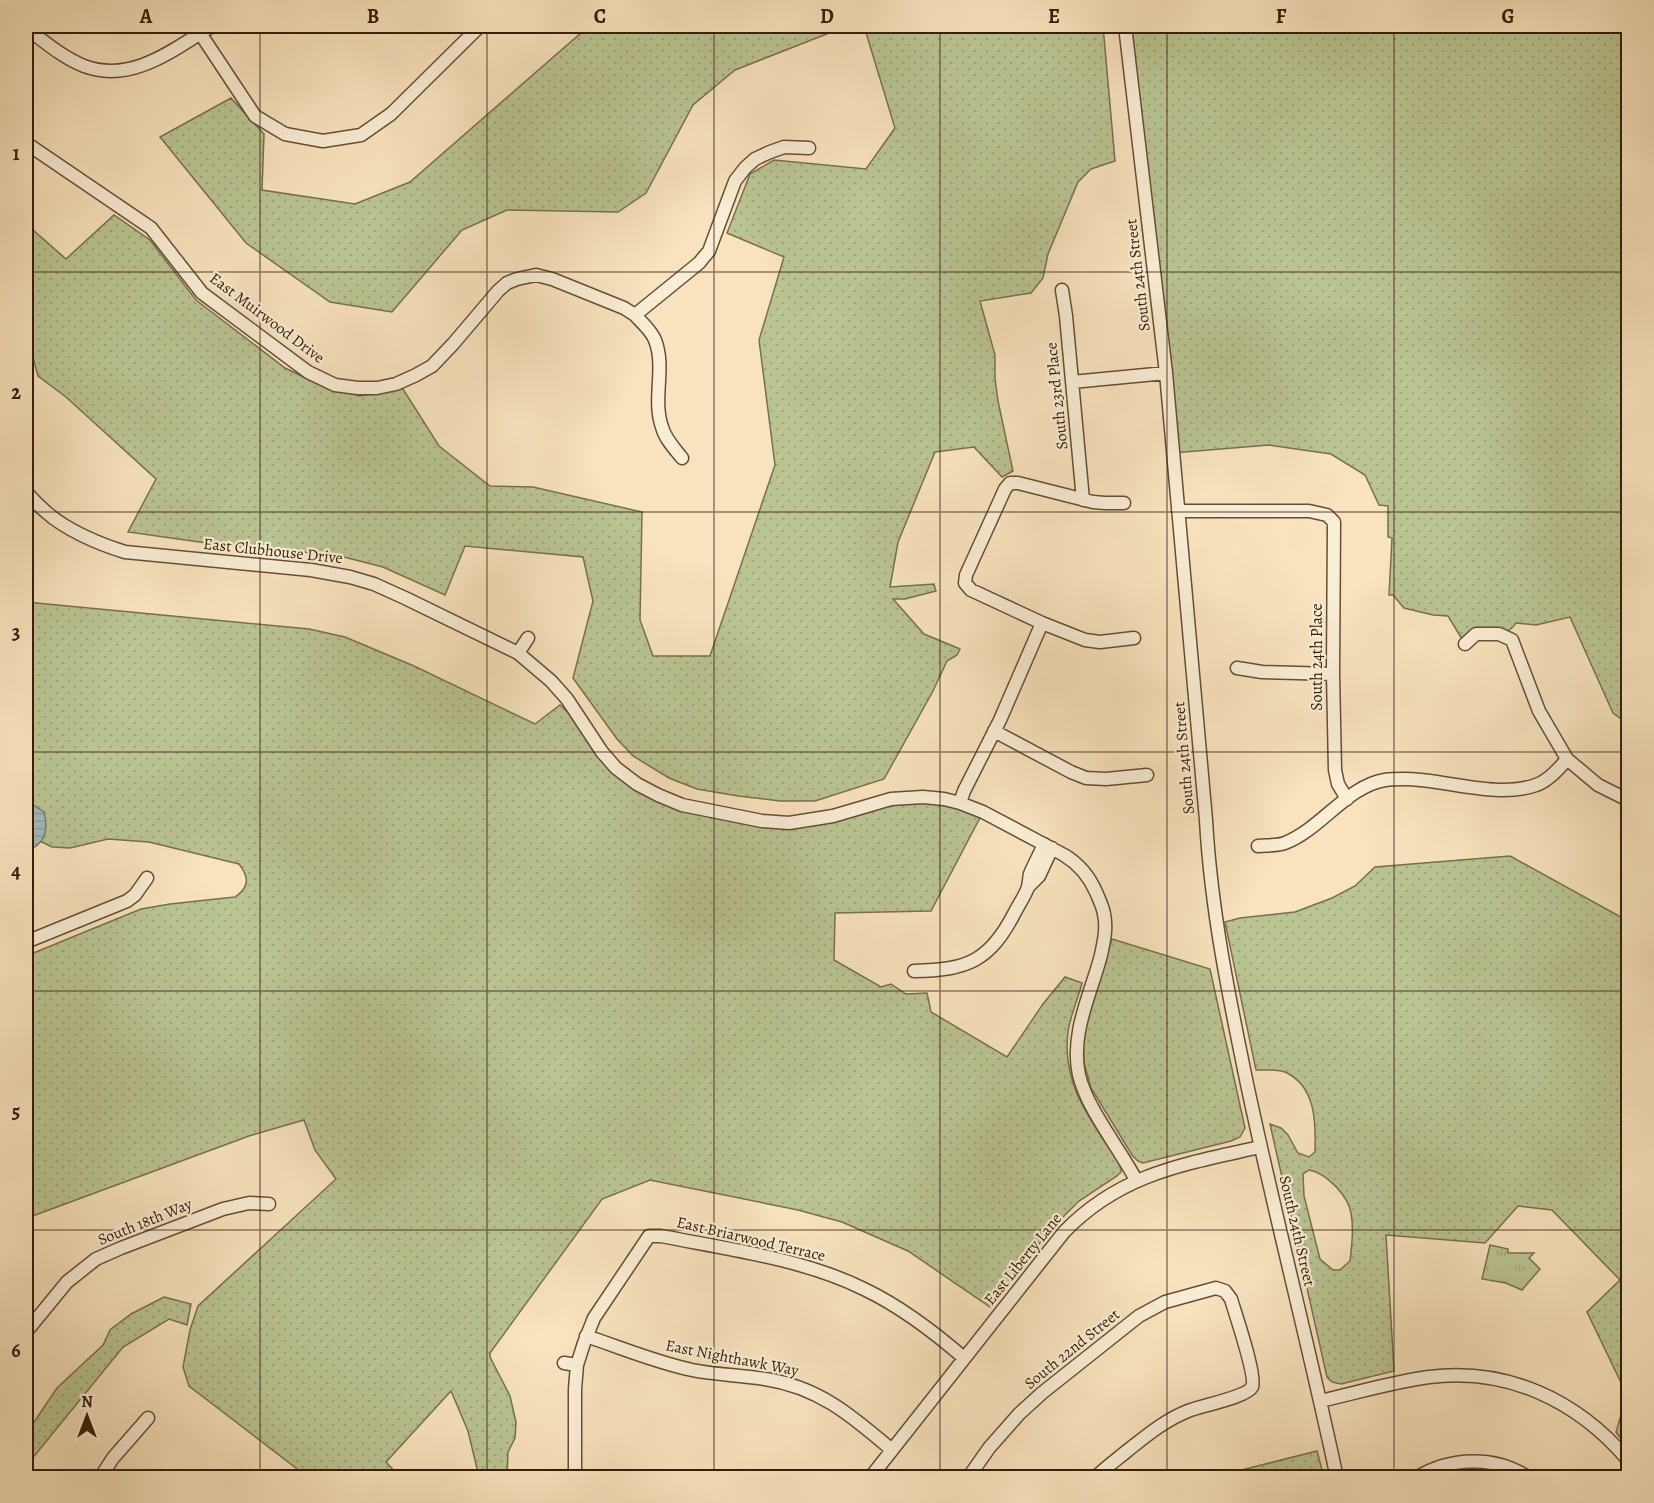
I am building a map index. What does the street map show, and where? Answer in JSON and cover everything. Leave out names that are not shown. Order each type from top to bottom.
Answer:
[{"type":"street","points":[[26,28],[65,56],[85,66],[104,71],[124,72],[144,65],[212,26]]},
{"type":"street","points":[[201,33],[255,116],[285,134],[323,141],[361,135],[391,114],[480,26]]},
{"type":"street","name":"South 24th Street","points":[[1125,26],[1166,373],[1214,907],[1226,981],[1260,1147],[1337,1478]]},
{"type":"street","name":"East Muirwood Drive","points":[[26,142],[151,228],[202,293],[308,372],[335,385],[378,388],[396,384],[432,366],[498,291],[507,283],[517,279],[536,275],[552,279],[624,308],[635,315]]},
{"type":"street","points":[[682,458],[666,438],[658,412],[659,357],[655,339],[635,315],[699,263],[709,251],[735,181],[745,168],[755,159],[784,147],[809,148]]},
{"type":"street","name":"South 23rd Place","points":[[1062,290],[1083,500]]},
{"type":"street","points":[[1072,382],[1166,373]]},
{"type":"street","points":[[1124,503],[1083,500],[1018,483],[1010,483],[1005,489],[970,565],[965,583],[971,590],[1084,640],[1100,642],[1134,638]]},
{"type":"street","name":"East Clubhouse Drive","points":[[26,492],[47,513],[104,546],[125,552],[311,570],[350,577],[374,584],[500,643],[518,653],[551,681],[567,699],[602,752],[616,768],[637,784],[682,805],[762,821],[789,823],[833,816],[891,799],[923,797],[960,803],[983,812],[1075,862],[1092,884],[1104,914],[1105,937],[1077,1039],[1079,1075],[1099,1118],[1136,1180]]},
{"type":"street","name":"South 24th Place","points":[[1178,511],[1309,511],[1328,514],[1334,522],[1335,770],[1338,784],[1347,799]]},
{"type":"street","points":[[960,803],[1042,623]]},
{"type":"street","points":[[1465,644],[1476,634],[1499,634],[1512,640],[1539,711],[1567,759],[1598,785],[1629,800]]},
{"type":"street","points":[[518,653],[528,638]]},
{"type":"street","points":[[1237,668],[1262,672],[1333,674]]},
{"type":"street","points":[[994,731],[1071,772],[1086,777],[1106,779],[1147,775]]},
{"type":"street","points":[[1257,846],[1284,844],[1319,823],[1347,799],[1368,785],[1386,779],[1412,779],[1497,791],[1537,785],[1558,771],[1567,759]]},
{"type":"street","points":[[914,971],[947,970],[970,963],[1000,939],[1048,846]]},
{"type":"street","points":[[26,942],[127,901],[135,895],[147,878]]},
{"type":"street","name":"East Liberty Lane","points":[[870,1478],[1072,1224],[1094,1205],[1136,1180],[1168,1169],[1260,1147]]},
{"type":"street","name":"South 18th Way","points":[[26,1332],[67,1282],[96,1259],[223,1209],[249,1203],[270,1204]]},
{"type":"street","name":"East Briarwood Terrace","points":[[586,1336],[594,1318],[642,1244],[649,1236],[661,1236],[800,1264],[865,1289],[888,1302],[964,1358]]},
{"type":"street","name":"South 22nd Street","points":[[968,1478],[999,1436],[1027,1407],[1139,1316],[1165,1302],[1216,1288],[1225,1290],[1231,1299],[1252,1372],[1253,1385],[1250,1391],[1188,1411],[1160,1425],[1095,1478]]},
{"type":"street","points":[[575,1478],[575,1389],[577,1365],[586,1336]]},
{"type":"street","name":"East Nighthawk Way","points":[[586,1336],[695,1371],[765,1378],[797,1386],[834,1404],[892,1450]]},
{"type":"street","points":[[564,1363],[577,1365]]},
{"type":"street","points":[[1320,1401],[1429,1377],[1491,1378],[1526,1387],[1568,1406],[1600,1430],[1629,1460]]},
{"type":"street","points":[[100,1478],[113,1458],[148,1419]]},
{"type":"street","points":[[1416,1478],[1440,1466],[1470,1461],[1502,1465],[1529,1478]]},
{"type":"green space","points":[[579,26],[640,26],[641,29],[661,30],[674,26],[847,26],[735,70],[693,105],[646,193],[618,212],[507,210],[462,230],[392,312],[330,302],[246,243],[160,137],[231,98],[264,134],[262,190],[355,204],[410,182],[582,32]]},
{"type":"green space","points":[[864,26],[1103,26],[1115,161],[1091,169],[1078,182],[1048,254],[1043,278],[1031,293],[980,301],[995,355],[998,401],[1013,471],[1002,477],[974,447],[935,452],[898,542],[890,587],[934,584],[936,591],[905,599],[893,599],[924,634],[960,649],[957,655],[947,661],[884,779],[815,801],[780,801],[697,789],[669,778],[633,756],[617,739],[573,678],[593,601],[583,557],[465,546],[445,595],[383,567],[336,555],[221,545],[128,532],[156,479],[66,397],[38,376],[26,332],[26,224],[66,259],[114,215],[150,240],[196,300],[285,368],[326,388],[360,396],[403,389],[439,446],[490,486],[533,487],[642,512],[640,620],[653,656],[710,656],[775,465],[759,340],[784,257],[727,233],[750,174],[774,160],[866,169],[895,128]]},
{"type":"green space","points":[[1125,26],[1628,26],[1628,724],[1613,713],[1570,617],[1536,625],[1516,623],[1504,633],[1476,634],[1465,644],[1448,616],[1404,608],[1393,595],[1389,595],[1392,538],[1388,537],[1388,506],[1379,505],[1365,475],[1331,454],[1269,445],[1173,453]]},
{"type":"green space","points":[[26,602],[309,629],[345,637],[414,666],[535,724],[560,705],[590,733],[602,752],[658,795],[762,821],[923,797],[983,812],[931,911],[835,913],[834,960],[881,987],[891,984],[906,994],[927,993],[931,1012],[1007,1057],[1043,1004],[1065,977],[1082,983],[1068,1032],[1067,1052],[1070,1070],[1082,1104],[1121,1166],[1121,1172],[1079,1201],[1050,1230],[990,1307],[908,1251],[842,1222],[798,1210],[650,1180],[602,1199],[490,1353],[510,1396],[516,1422],[515,1438],[508,1452],[507,1477],[479,1477],[468,1431],[451,1391],[386,1462],[400,1477],[309,1478],[189,1386],[183,1367],[190,1330],[198,1306],[336,1179],[315,1150],[304,1120],[249,1136],[27,1218],[26,1233],[26,956],[141,909],[235,897],[245,886],[246,878],[239,864],[149,842],[108,839],[70,848],[52,847],[40,841],[32,849],[26,851]]},
{"type":"green space","points":[[1510,856],[1628,921],[1628,1448],[1616,1432],[1627,1395],[1587,1312],[1620,1280],[1552,1210],[1518,1206],[1485,1243],[1386,1235],[1394,1371],[1341,1384],[1332,1382],[1327,1377],[1270,1124],[1281,1128],[1288,1135],[1298,1153],[1309,1157],[1315,1152],[1312,1106],[1303,1086],[1295,1078],[1282,1071],[1256,1070],[1225,922],[1240,918],[1295,912],[1332,898],[1355,886],[1375,867]],"holes":[[[1309,1170],[1329,1180],[1341,1192],[1351,1213],[1353,1231],[1350,1261],[1340,1270],[1333,1270],[1320,1259],[1304,1196],[1303,1174]]]},
{"type":"green space","points":[[1112,939],[1210,969],[1245,1128],[1240,1137],[1143,1163],[1132,1155],[1091,1088],[1084,1063],[1085,1024]]},
{"type":"green space","points":[[1490,1245],[1508,1249],[1508,1253],[1534,1253],[1529,1258],[1540,1269],[1522,1290],[1506,1283],[1482,1279]]},
{"type":"green space","points":[[164,1297],[191,1304],[187,1325],[169,1319],[123,1347],[31,1460],[30,1471],[26,1477],[26,1434],[57,1388],[103,1345],[110,1330],[131,1314]]},
{"type":"green space","points":[[1317,1451],[1324,1477],[1214,1477]]},
{"type":"water","points":[[26,800],[44,812],[46,831],[38,845],[26,851]]}]
